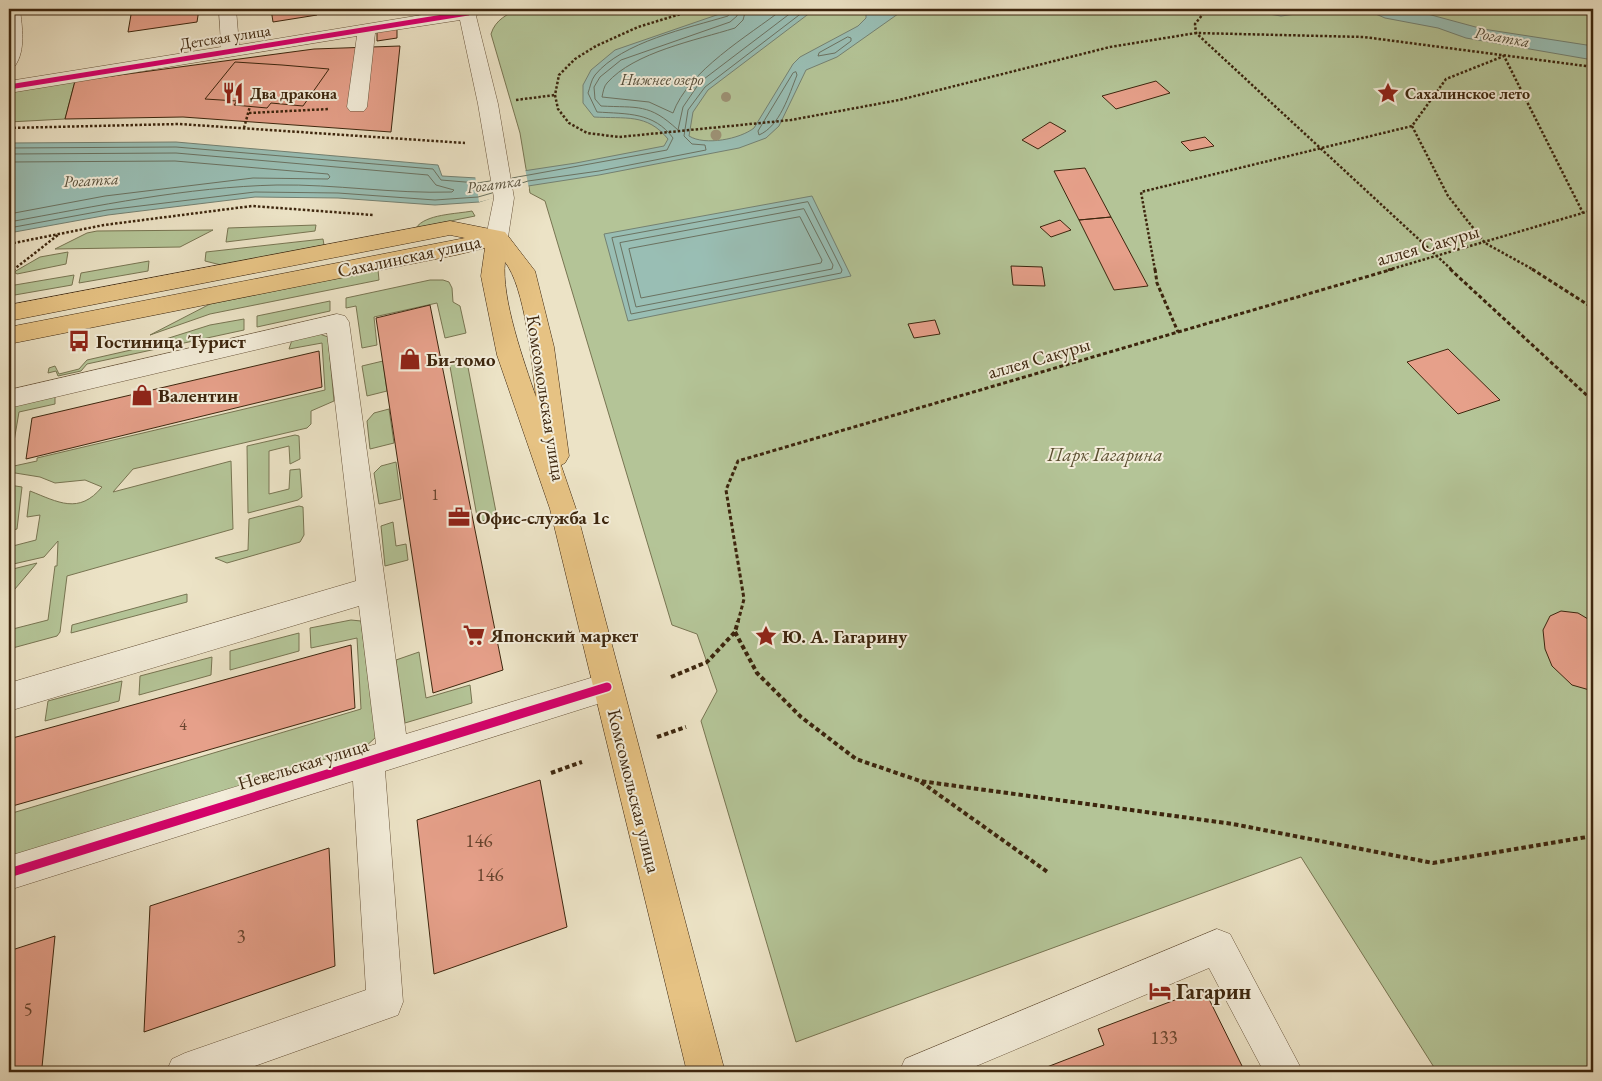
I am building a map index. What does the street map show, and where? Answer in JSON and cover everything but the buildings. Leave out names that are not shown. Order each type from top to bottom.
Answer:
[{"type":"main road","name":"Сахалинская улица","points":[[9,312],[450,228],[497,237]]},
{"type":"main road","name":"Сахалинская улица","points":[[9,336],[456,248],[497,237]]},
{"type":"main road","name":"Комсомольская улица","points":[[497,237],[492,276],[509,355],[563,509],[706,1072]]},
{"type":"main road","name":"Комсомольская улица","points":[[497,237],[524,271],[536,319],[542,347],[563,509]]},
{"type":"street","points":[[9,62],[11,9]]},
{"type":"street","points":[[227,9],[230,50]]},
{"type":"street","name":"Детская улица","points":[[9,88],[230,50],[367,29],[417,15],[470,10]]},
{"type":"street","name":"Комсомольская улица","points":[[470,10],[504,198],[497,237]]},
{"type":"street","points":[[357,107],[367,29]]},
{"type":"street","points":[[9,399],[337,322],[373,589],[381,758],[385,1002],[185,1072]]},
{"type":"street","points":[[9,697],[373,589]]},
{"type":"street","name":"Невельская улица","points":[[9,873],[607,687]]},
{"type":"street","points":[[918,1072],[1218,947],[1284,1072]]},
{"type":"path","points":[[698,9],[638,27],[596,46],[575,59],[559,75],[555,95],[558,109],[569,123],[588,133],[643,136],[791,120],[899,100],[1110,47],[1196,33],[1364,37],[1593,67]]},
{"type":"path","points":[[1207,9],[1195,24],[1196,33],[1593,401]]},
{"type":"path","points":[[1178,332],[1157,284],[1141,192],[1319,147],[1412,126],[1446,80],[1504,56]]},
{"type":"path","points":[[1504,56],[1583,213]]},
{"type":"path","points":[[511,101],[555,95]]},
{"type":"path","points":[[244,128],[250,106]]},
{"type":"path","points":[[248,113],[357,107]]},
{"type":"path","points":[[9,128],[179,124],[466,143]]},
{"type":"path","points":[[1412,126],[1448,196],[1485,243],[1554,281],[1593,308]]},
{"type":"path","points":[[9,244],[104,225],[252,206],[381,215]]},
{"type":"path","points":[[9,273],[58,234]]},
{"type":"path","points":[[735,632],[757,673],[801,717],[856,759],[920,781],[1233,824],[1433,863],[1593,836]]},
{"type":"path","points":[[657,737],[686,727]]},
{"type":"path","points":[[551,773],[582,762]]},
{"type":"path","points":[[920,781],[1048,873]]},
{"type":"green space","name":"Парк Гагарина","points":[[521,9],[1593,9],[1593,1072],[1437,1072],[1301,857],[796,1042],[701,721],[717,691],[697,634],[672,625],[545,201],[530,193],[520,133],[491,34],[503,18]]},
{"type":"green space","points":[[75,81],[65,119],[9,122],[9,90]]},
{"type":"green space","points":[[472,211],[475,216],[416,228],[420,223],[434,217]]},
{"type":"green space","points":[[316,225],[315,231],[226,242],[228,228]]},
{"type":"green space","points":[[213,230],[180,247],[55,249],[87,233],[97,231]]},
{"type":"green space","points":[[323,239],[324,245],[221,265],[205,261],[206,252]]},
{"type":"green space","points":[[68,252],[66,264],[17,274],[14,272],[40,257]]},
{"type":"green space","points":[[149,261],[148,271],[79,283],[81,273]]},
{"type":"green space","points":[[378,270],[379,280],[210,314],[150,335],[210,304]]},
{"type":"green space","points":[[74,275],[72,285],[9,296],[9,286]]},
{"type":"green space","points":[[430,280],[449,282],[452,288],[453,302],[460,306],[466,333],[445,338],[437,303],[374,317],[377,345],[362,348],[356,306],[346,308],[346,298]]},
{"type":"green space","points":[[330,301],[330,311],[257,327],[257,316]]},
{"type":"green space","points":[[244,319],[244,330],[87,364],[81,371],[58,376],[56,371],[48,373],[49,368],[55,366],[59,374],[79,369],[87,360],[131,350],[210,325]]},
{"type":"green space","points":[[317,333],[328,337],[334,401],[311,411],[311,424],[307,428],[133,469],[113,492],[231,461],[233,529],[67,576],[60,632],[57,636],[9,649],[9,630],[48,620],[55,566],[57,566],[58,541],[44,557],[9,565],[9,547],[36,540],[40,515],[27,517],[30,491],[68,504],[85,501],[102,487],[85,480],[55,483],[40,477],[9,472],[9,402],[55,396],[55,404],[19,412],[10,465],[14,466],[37,461],[37,458],[325,390],[322,343],[289,349],[292,340]]},
{"type":"green space","points":[[466,357],[497,517],[478,522],[449,361]]},
{"type":"green space","points":[[383,361],[387,391],[367,396],[362,366]]},
{"type":"green space","points":[[389,409],[394,443],[370,449],[367,421],[374,413]]},
{"type":"green space","points":[[295,435],[299,436],[300,459],[290,464],[289,446],[269,451],[269,494],[289,489],[290,470],[300,469],[302,497],[298,500],[248,513],[247,446]]},
{"type":"green space","points":[[396,462],[401,499],[379,504],[374,473],[381,466]]},
{"type":"green space","points":[[9,485],[22,487],[17,529],[9,531]]},
{"type":"green space","points":[[299,506],[303,507],[304,535],[300,542],[227,563],[215,558],[248,550],[249,519]]},
{"type":"green space","points":[[393,522],[396,546],[406,544],[408,560],[385,566],[381,526]]},
{"type":"green space","points":[[37,563],[9,596],[9,570]]},
{"type":"green space","points":[[187,594],[187,602],[71,633],[72,625]]},
{"type":"green space","points":[[351,620],[361,621],[376,737],[363,749],[9,859],[9,814],[361,709],[357,638],[311,648],[310,628]]},
{"type":"green space","points":[[299,633],[299,651],[230,670],[230,651]]},
{"type":"green space","points":[[419,652],[426,698],[470,685],[472,703],[405,723],[396,660]]},
{"type":"green space","points":[[212,657],[211,675],[139,695],[140,676]]},
{"type":"green space","points":[[122,681],[119,701],[45,721],[48,701]]},
{"type":"water","points":[[734,9],[815,9],[708,90],[693,112],[689,136],[696,139],[704,141],[722,140],[748,132],[754,128],[793,64],[800,57],[858,26],[866,18],[866,9],[905,9],[837,57],[806,70],[779,126],[766,138],[739,148],[599,175],[528,186],[479,202],[435,205],[338,198],[255,197],[108,215],[9,233],[9,143],[176,142],[438,165],[442,176],[477,178],[576,163],[664,146],[668,139],[652,125],[644,121],[626,118],[594,117],[583,103],[583,85],[591,70],[615,50]]},
{"type":"water","points":[[1239,9],[1301,9],[1296,14],[1281,16]]},
{"type":"water","name":"Рогатка","points":[[1364,9],[1409,9],[1483,29],[1593,46],[1593,60],[1466,38],[1438,28],[1385,18]]},
{"type":"water","points":[[812,196],[851,276],[628,321],[604,234]]},
{"type":"pier","points":[[525,168],[529,189],[479,202],[475,175]]},
{"type":"cycle path","points":[[9,87],[468,13],[476,9]]},
{"type":"cycle path","points":[[9,873],[607,687]]},
{"type":"place","name":"Два дракона","points":[[233,93]]},
{"type":"place","name":"Сахалинское лето","points":[[1388,93]]},
{"type":"place","name":"Гостиница Турист","points":[[79,341]]},
{"type":"place","name":"Би-томо","points":[[410,359]]},
{"type":"place","name":"Валентин","points":[[142,395]]},
{"type":"place","name":"Офис-служба 1с","points":[[459,517]]},
{"type":"place","name":"Японский маркет","points":[[474,635]]},
{"type":"place","name":"Ю. А. Гагарину","points":[[766,636]]},
{"type":"place","name":"Гагарин","points":[[1160,991]]},
{"type":"water label","name":"Нижнее озеро","points":[[662,79]]}]
